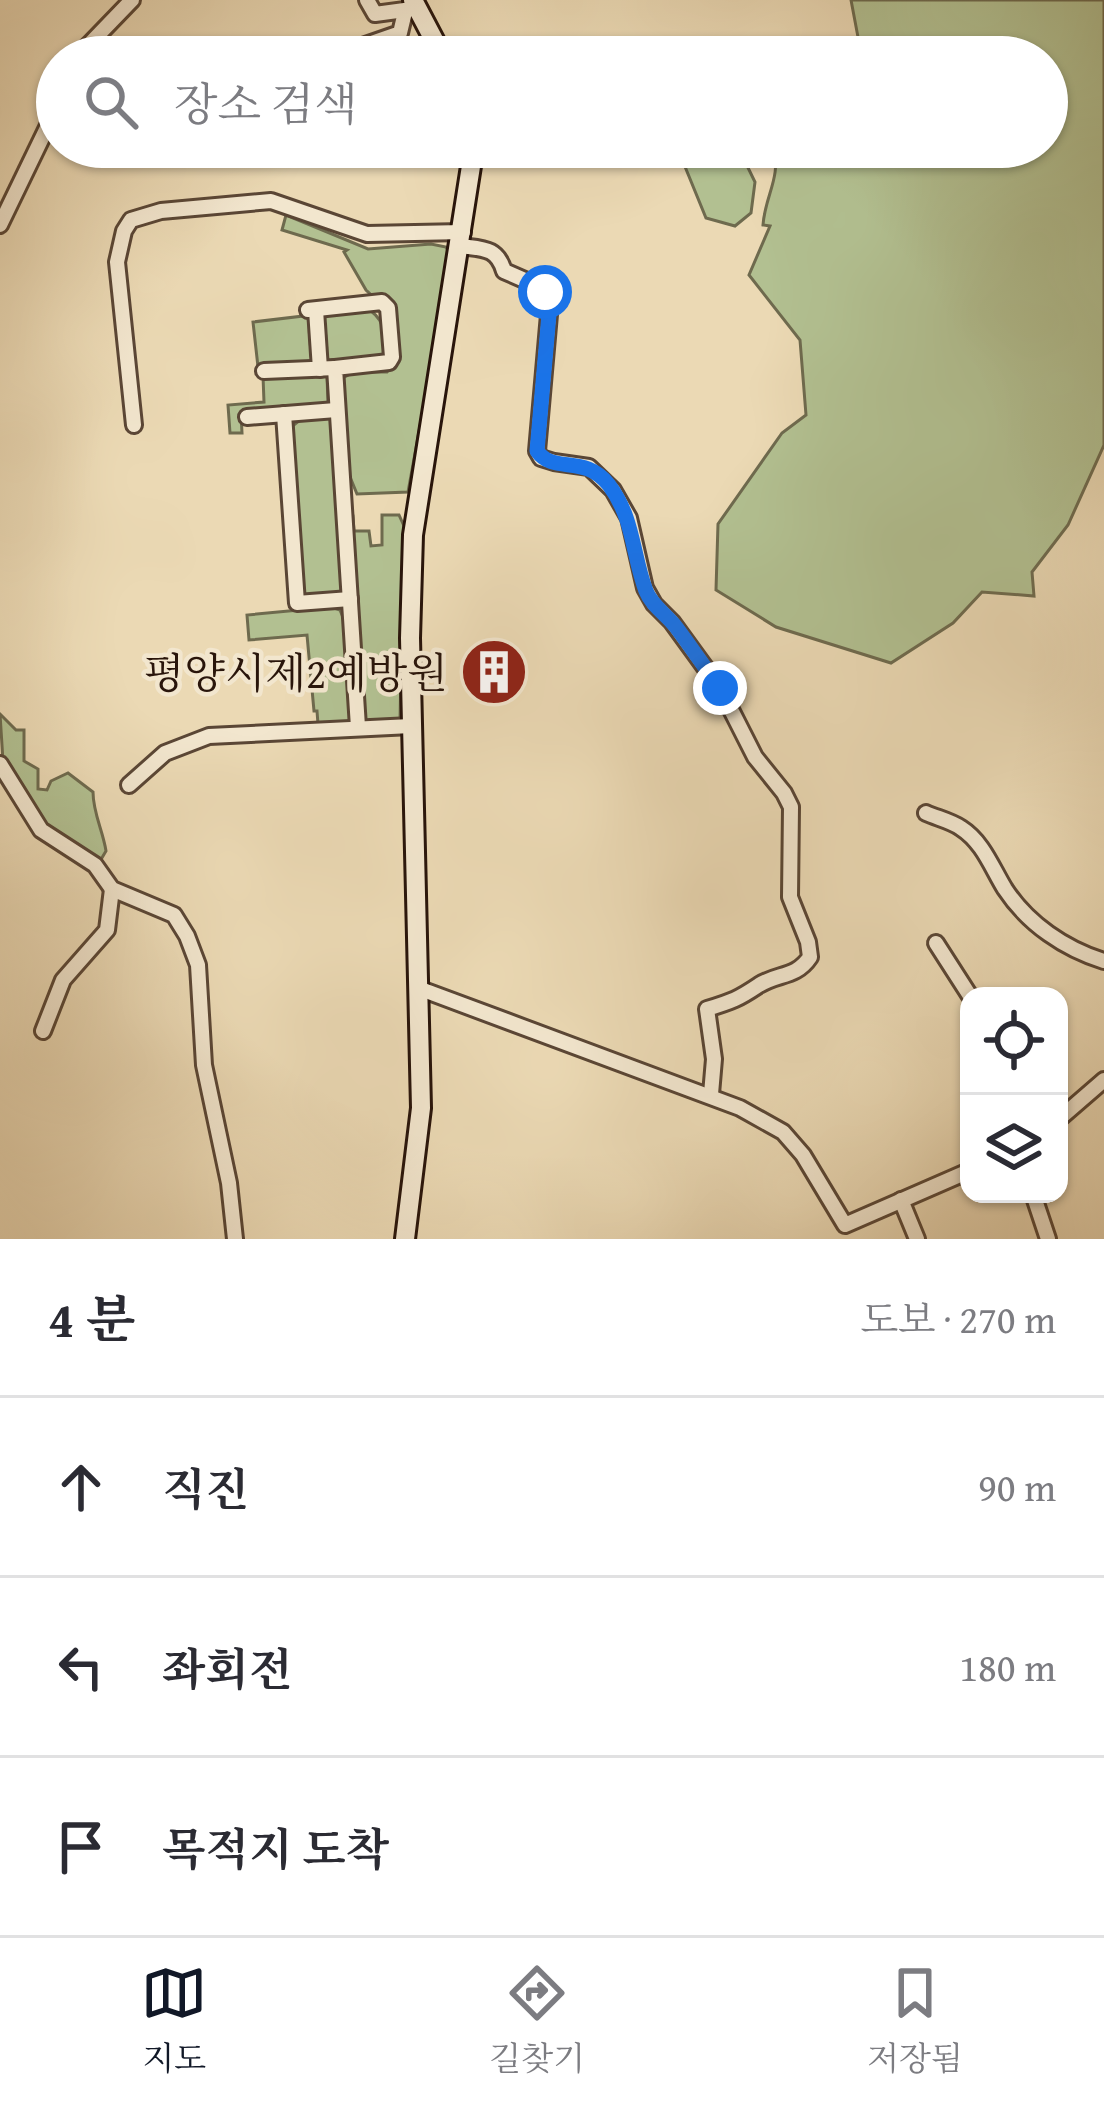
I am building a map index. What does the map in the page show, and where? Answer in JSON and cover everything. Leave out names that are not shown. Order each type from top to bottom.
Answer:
[{"type":"main road","points":[[411,6],[430,36]]},
{"type":"main road","points":[[405,1239],[421,1108],[410,638],[416,505],[471,168]]},
{"type":"street","points":[[97,36],[132,0]]},
{"type":"street","points":[[367,0],[375,14],[411,6]]},
{"type":"street","points":[[392,36],[400,33],[411,6]]},
{"type":"street","points":[[0,225],[36,150]]},
{"type":"street","points":[[134,425],[117,262],[131,220],[161,211],[271,201],[367,233],[462,239],[491,250],[500,256],[504,272],[545,292],[550,303],[537,451],[554,463],[589,466],[613,490],[629,518],[653,604],[673,622],[720,688],[755,758],[791,807],[790,896],[810,957],[790,975],[758,986],[752,995],[707,1009],[714,1059],[711,1094]]},
{"type":"street","points":[[264,371],[327,369],[389,362],[388,308],[382,302],[312,310],[327,369],[336,410],[358,727]]},
{"type":"street","points":[[248,417],[336,410]]},
{"type":"street","points":[[284,414],[297,603],[350,599]]},
{"type":"street","points":[[129,785],[165,753],[208,736],[411,726]]},
{"type":"street","points":[[0,764],[40,830],[95,865],[112,889],[174,915],[198,965],[205,1065],[229,1183],[235,1239]]},
{"type":"street","points":[[926,813],[962,828],[983,849],[1018,907],[1044,930],[1075,952],[1104,961]]},
{"type":"street","points":[[43,1031],[63,980],[107,929],[112,889]]},
{"type":"street","points":[[936,943],[964,987]]},
{"type":"street","points":[[418,988],[711,1094],[783,1132],[803,1155],[849,1232],[901,1200],[960,1175]]},
{"type":"street","points":[[1068,1111],[1104,1080]]},
{"type":"street","points":[[901,1200],[916,1239]]},
{"type":"street","points":[[1036,1203],[1048,1239]]},
{"type":"green space","points":[[851,0],[1104,0],[1104,445],[1068,525],[1032,572],[1034,596],[982,592],[953,623],[891,663],[776,627],[716,590],[718,524],[782,433],[806,415],[800,340],[749,275],[770,226],[763,225],[764,214],[776,168],[1068,168],[1068,36],[858,36]]},
{"type":"green space","points":[[686,168],[748,168],[755,182],[751,213],[735,226],[706,218]]},
{"type":"green space","points":[[286,215],[368,249],[431,244],[446,247],[451,255],[408,492],[357,494],[348,472],[339,380],[354,372],[387,372],[393,365],[394,316],[366,290],[347,250],[282,230]]},
{"type":"green space","points":[[371,311],[382,326],[383,356],[322,366],[319,315]]},
{"type":"green space","points":[[312,315],[316,365],[258,367],[253,322]]},
{"type":"green space","points":[[327,374],[328,406],[241,413],[242,433],[230,433],[228,405],[264,402],[263,376]]},
{"type":"green space","points":[[331,418],[343,595],[305,596],[301,593],[290,428],[300,420]]},
{"type":"green space","points":[[382,515],[399,515],[404,526],[400,720],[368,722],[363,717],[348,520],[353,517],[354,531],[369,531],[371,546],[382,545]]},
{"type":"green space","points":[[340,610],[344,620],[352,721],[318,724],[307,635],[249,640],[247,615]]},
{"type":"green space","points":[[0,714],[16,730],[24,730],[24,761],[38,769],[38,789],[47,790],[51,781],[68,773],[93,792],[106,851],[100,861],[39,820],[3,761]]},
{"type":"place","name":"평양시제2예방원","points":[[494,672]]},
{"type":"route","points":[[545,292],[550,303],[537,451],[554,463],[589,466],[613,490],[629,518],[653,604],[673,622],[720,688]]}]
